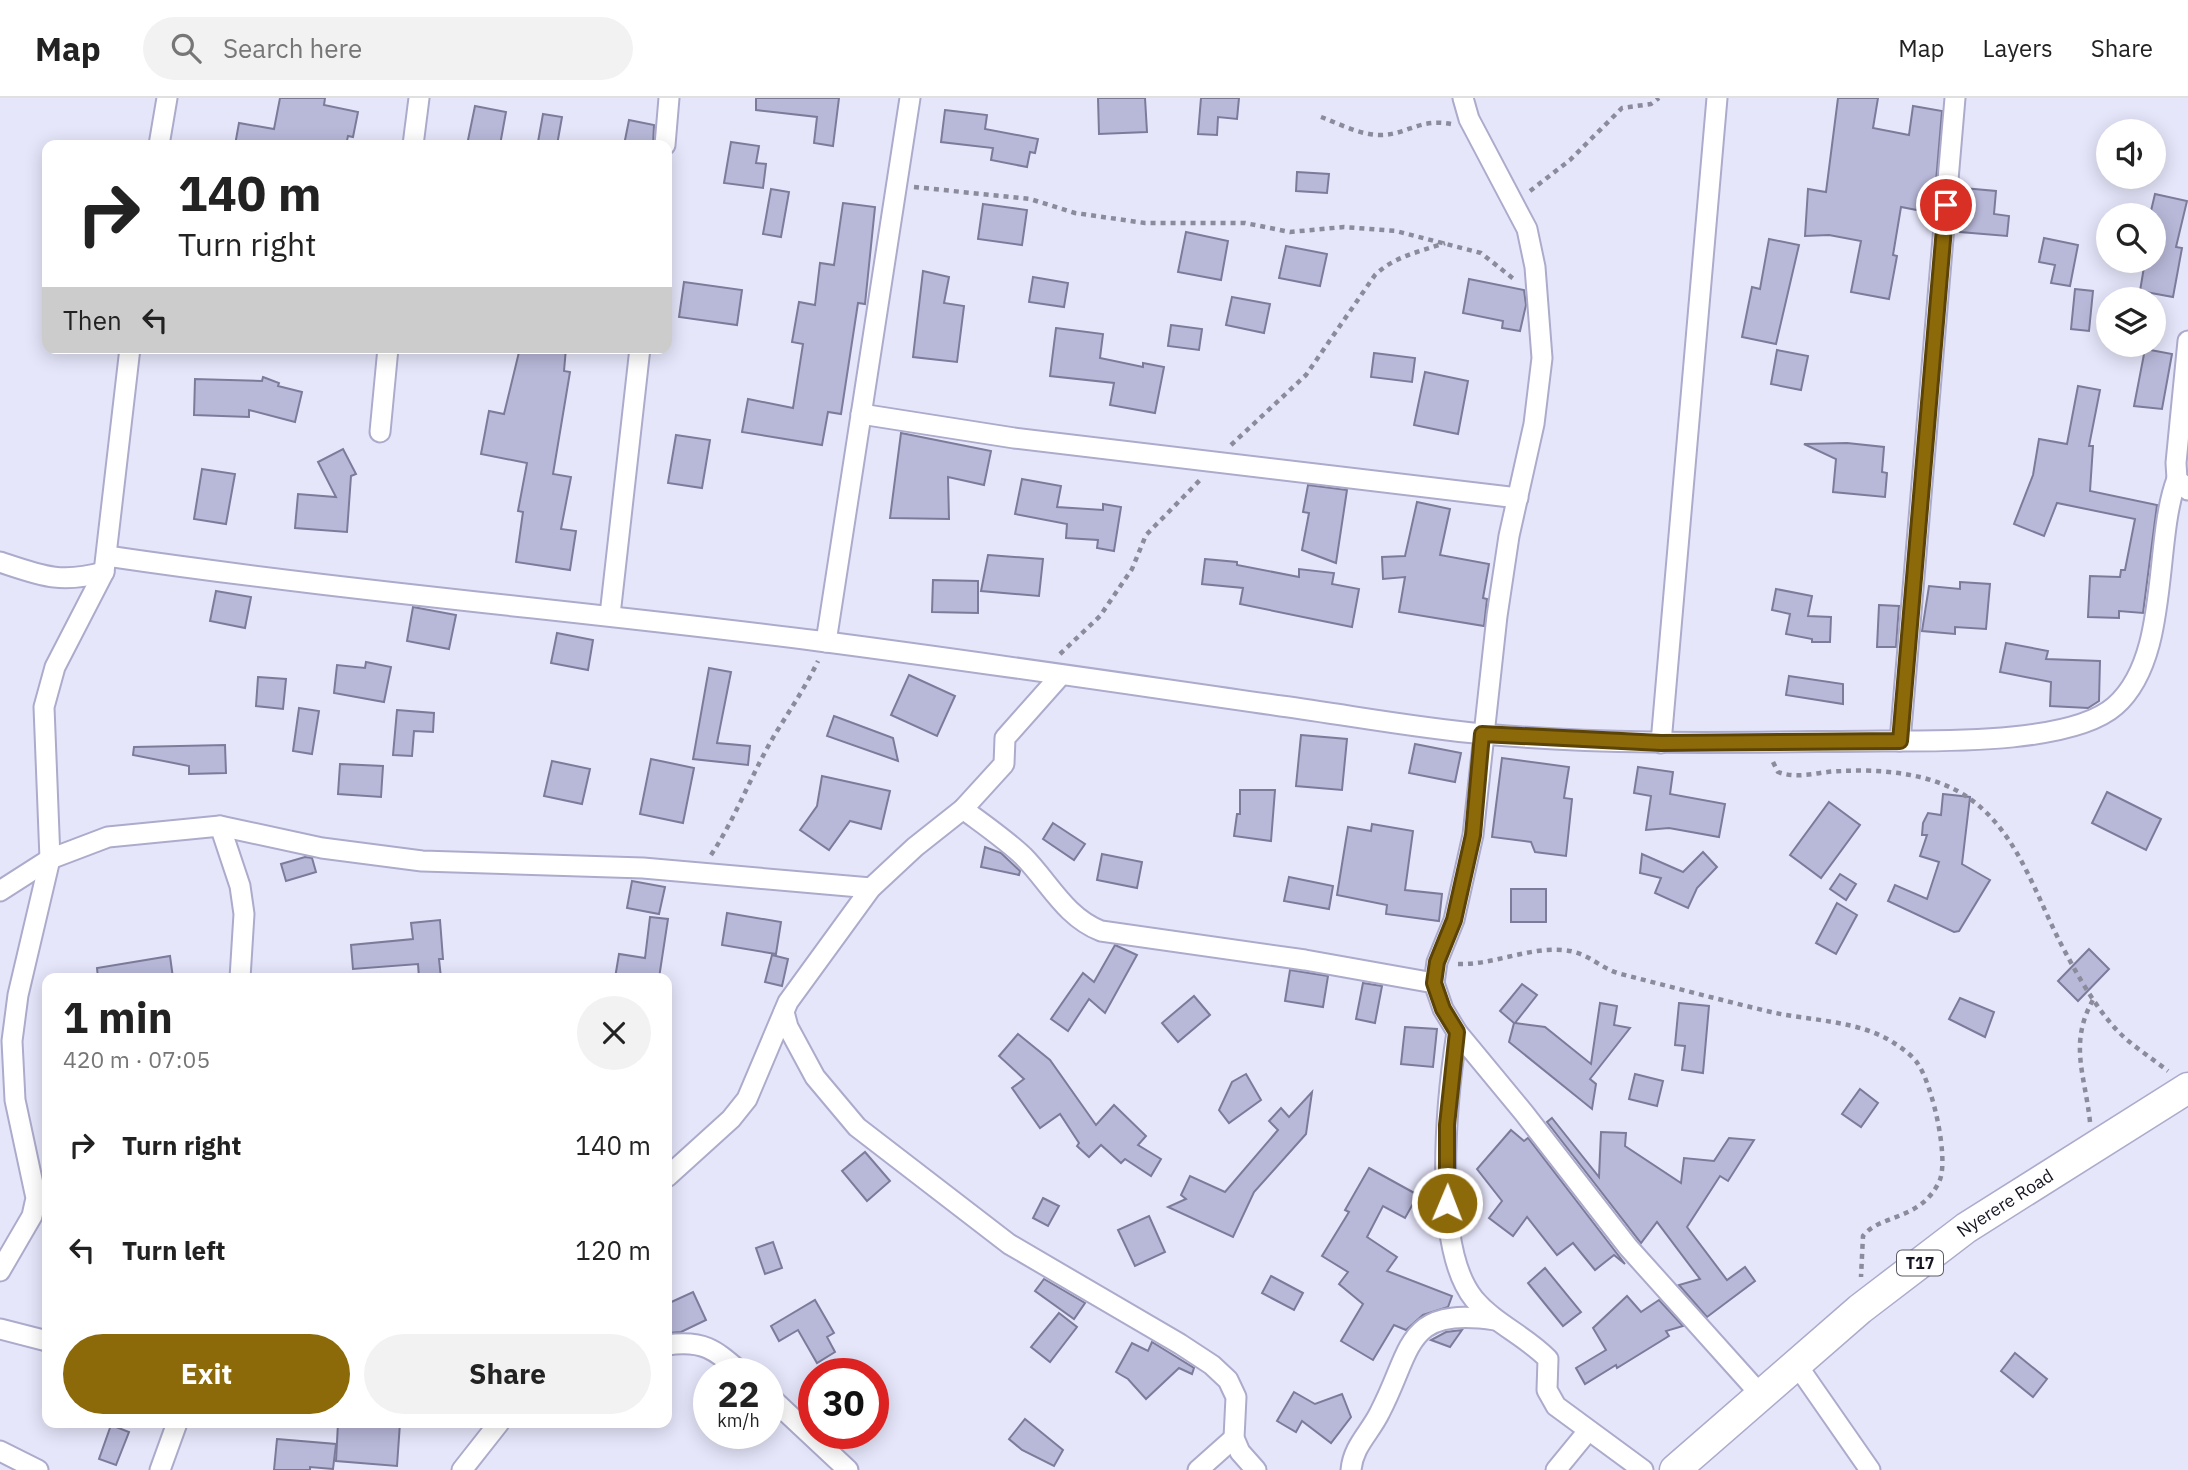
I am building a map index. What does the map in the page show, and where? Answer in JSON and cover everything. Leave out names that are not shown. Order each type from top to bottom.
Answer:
[{"type":"main road","name":"Nyerere Road","points":[[1675,1470],[1860,1309],[1966,1228],[2093,1150],[2183,1083]]},
{"type":"street","points":[[160,140],[167,98]]},
{"type":"street","points":[[414,140],[418,98]]},
{"type":"street","points":[[665,140],[669,98]]},
{"type":"street","points":[[825,642],[910,98]]},
{"type":"street","points":[[1463,98],[1475,129],[1527,229],[1539,307],[1542,358],[1534,424],[1505,563],[1482,734],[1473,835],[1454,920],[1437,962],[1434,983],[1443,1009],[1457,1032],[1524,1112],[1628,1247],[1760,1394]]},
{"type":"street","points":[[1661,743],[1717,98]]},
{"type":"street","points":[[1900,741],[1955,98]]},
{"type":"street","points":[[0,562],[58,579],[76,579],[106,564],[610,615],[825,642],[1482,734],[1661,743],[1986,739],[2050,731],[2100,716],[2116,705],[2140,668],[2161,588],[2171,500],[2183,484],[2179,422],[2188,341]]},
{"type":"street","points":[[0,1270],[32,1216],[36,1198],[7,1103],[18,995],[50,859],[50,813],[43,728],[47,688],[106,564],[112,485],[129,354]]},
{"type":"street","points":[[380,432],[387,354]]},
{"type":"street","points":[[610,615],[639,354]]},
{"type":"street","points":[[861,414],[1014,438],[1518,498]]},
{"type":"street","points":[[672,1172],[731,1119],[747,1099],[784,1012],[799,984],[871,888],[915,846],[963,808],[1004,764],[1005,738],[1061,675]]},
{"type":"street","points":[[963,808],[1023,856],[1066,908],[1088,926],[1101,931],[1305,960],[1434,983]]},
{"type":"street","points":[[220,826],[240,886],[244,914],[240,973]]},
{"type":"street","points":[[0,891],[50,859],[108,837],[220,826],[322,848],[422,861],[605,865],[871,888]]},
{"type":"street","points":[[784,1012],[788,1027],[829,1096],[857,1127],[1009,1244],[1212,1365],[1228,1380],[1236,1398],[1234,1438],[1240,1452],[1256,1470]]},
{"type":"street","points":[[1457,1032],[1447,1125],[1450,1233],[1457,1265],[1473,1297],[1495,1320],[1548,1360],[1549,1397],[1588,1431],[1643,1470]]},
{"type":"street","points":[[1351,1470],[1358,1446],[1378,1417],[1410,1342],[1426,1327],[1453,1317],[1461,1315],[1495,1320]]},
{"type":"street","points":[[0,1329],[42,1340]]},
{"type":"street","points":[[672,1344],[693,1342],[707,1346],[722,1358]]},
{"type":"street","points":[[1797,1365],[1870,1470]]},
{"type":"street","points":[[784,1410],[848,1470]]},
{"type":"street","points":[[160,1470],[175,1428]]},
{"type":"street","points":[[461,1470],[495,1428]]},
{"type":"street","points":[[1556,1470],[1588,1431]]},
{"type":"street","points":[[1198,1470],[1234,1438]]},
{"type":"street","points":[[0,1451],[38,1470]]},
{"type":"path","points":[[1514,202],[1570,160],[1622,108],[1651,104],[1660,98]]},
{"type":"path","points":[[1321,117],[1368,134],[1383,135],[1436,121],[1475,129]]},
{"type":"path","points":[[896,185],[1030,199],[1074,213],[1111,220],[1245,223],[1290,232],[1344,227],[1396,232],[1481,253],[1499,265],[1539,307]]},
{"type":"path","points":[[1037,671],[1076,642],[1100,616],[1132,569],[1146,535],[1188,495],[1213,461],[1306,375],[1375,275],[1394,260],[1444,243]]},
{"type":"path","points":[[699,873],[720,841],[776,732],[804,692],[825,642]]},
{"type":"path","points":[[1764,742],[1778,772],[1785,775],[1840,771],[1891,772],[1937,782],[1960,792],[1990,815],[2010,841],[2036,887],[2060,941],[2094,998],[2125,1038],[2183,1083]]},
{"type":"path","points":[[1437,962],[1462,964],[1540,951],[1577,952],[1593,957],[1619,974],[1773,1012],[1870,1030],[1895,1043],[1917,1062],[1925,1078],[1934,1105],[1942,1167],[1941,1179],[1921,1205],[1863,1236],[1860,1309]]},
{"type":"path","points":[[2093,1150],[2078,1049],[2083,1016],[2094,998]]},
{"type":"building","points":[[280,98],[325,98],[324,105],[358,112],[353,137],[348,136],[347,140],[236,140],[239,123],[274,129]]},
{"type":"building","points":[[756,98],[839,98],[833,146],[814,143],[817,117],[756,110]]},
{"type":"building","points":[[1098,98],[1145,98],[1147,132],[1099,134]]},
{"type":"building","points":[[1201,98],[1239,98],[1237,119],[1218,117],[1217,135],[1198,134]]},
{"type":"building","points":[[1838,98],[1878,98],[1873,128],[1909,135],[1913,106],[1942,111],[1935,193],[1929,192],[1927,212],[1901,207],[1893,255],[1897,256],[1889,299],[1851,292],[1861,241],[1829,235],[1805,236],[1808,189],[1826,192]]},
{"type":"building","points":[[475,106],[506,112],[501,140],[468,140]]},
{"type":"building","points":[[945,110],[987,115],[985,129],[1038,139],[1035,153],[1030,152],[1027,167],[991,160],[993,148],[941,142]]},
{"type":"building","points":[[543,114],[562,117],[558,140],[538,140]]},
{"type":"building","points":[[629,120],[654,125],[653,140],[625,140]]},
{"type":"building","points":[[731,142],[759,146],[756,163],[766,164],[763,188],[724,183]]},
{"type":"building","points":[[1297,172],[1329,174],[1327,193],[1296,191]]},
{"type":"building","points":[[1963,188],[1996,191],[1994,214],[2009,216],[2007,236],[1960,232]]},
{"type":"building","points":[[771,189],[789,192],[781,237],[763,234]]},
{"type":"building","points":[[2155,194],[2187,201],[2176,247],[2182,248],[2173,297],[2166,296],[2166,287],[2141,287],[2143,273],[2166,273],[2166,203],[2153,203]]},
{"type":"building","points":[[843,203],[875,207],[865,304],[858,303],[841,414],[828,412],[822,445],[742,432],[748,399],[793,408],[803,344],[792,342],[799,302],[815,305],[820,263],[834,265]]},
{"type":"building","points":[[983,204],[1027,210],[1022,245],[978,239]]},
{"type":"building","points":[[1186,232],[1228,241],[1221,280],[1178,272]]},
{"type":"building","points":[[2044,238],[2078,245],[2070,286],[2051,283],[2055,265],[2039,262]]},
{"type":"building","points":[[1769,239],[1799,245],[1776,344],[1742,337],[1752,287],[1760,289]]},
{"type":"building","points":[[1286,246],[1327,254],[1320,286],[1279,278]]},
{"type":"building","points":[[923,271],[949,277],[944,303],[964,306],[957,362],[913,357]]},
{"type":"building","points":[[1033,277],[1068,283],[1064,307],[1029,302]]},
{"type":"building","points":[[1469,279],[1524,290],[1526,305],[1520,331],[1502,328],[1503,321],[1463,313]]},
{"type":"building","points":[[684,282],[742,290],[737,325],[679,317]]},
{"type":"building","points":[[2075,289],[2093,291],[2089,331],[2071,329]]},
{"type":"building","points":[[1232,297],[1270,304],[1264,333],[1226,325]]},
{"type":"building","points":[[1171,325],[1202,329],[1199,350],[1168,346]]},
{"type":"building","points":[[1056,328],[1103,334],[1100,358],[1143,367],[1143,363],[1164,367],[1155,413],[1110,405],[1114,383],[1050,376]]},
{"type":"building","points":[[1777,350],[1808,356],[1801,390],[1771,384]]},
{"type":"building","points":[[1374,353],[1415,358],[1412,382],[1371,377]]},
{"type":"building","points":[[2166,353],[2172,354],[2162,409],[2134,406],[2143,357],[2166,357]]},
{"type":"building","points":[[519,354],[565,354],[564,371],[570,372],[553,474],[571,477],[561,529],[576,531],[570,570],[516,562],[523,512],[518,511],[527,463],[481,454],[489,411],[504,414]]},
{"type":"building","points":[[1425,372],[1468,381],[1458,434],[1414,425]]},
{"type":"building","points":[[263,377],[279,383],[278,386],[302,392],[295,422],[249,410],[249,417],[194,415],[195,379],[262,381]]},
{"type":"building","points":[[2078,386],[2100,390],[2089,446],[2093,446],[2090,491],[2157,505],[2143,613],[2119,611],[2119,618],[2088,617],[2090,576],[2120,577],[2121,570],[2125,570],[2135,519],[2057,503],[2044,536],[2014,524],[2033,475],[2039,439],[2067,444]]},
{"type":"building","points":[[901,433],[991,451],[984,485],[948,477],[949,519],[890,518]]},
{"type":"building","points":[[676,435],[710,440],[702,488],[668,483]]},
{"type":"building","points":[[1847,443],[1884,447],[1882,472],[1887,473],[1885,497],[1833,492],[1836,459],[1804,444]]},
{"type":"building","points":[[343,449],[356,474],[351,476],[347,532],[295,528],[298,494],[336,497],[318,462]]},
{"type":"building","points":[[202,469],[235,474],[226,524],[194,519]]},
{"type":"building","points":[[1022,479],[1061,486],[1057,507],[1103,510],[1103,504],[1121,507],[1114,551],[1097,548],[1098,540],[1066,538],[1067,524],[1015,514]]},
{"type":"building","points":[[1308,485],[1347,490],[1336,563],[1302,550],[1309,513],[1303,512]]},
{"type":"building","points":[[1417,502],[1450,509],[1440,555],[1489,564],[1483,598],[1487,599],[1484,626],[1399,612],[1405,577],[1383,579],[1382,557],[1405,556]]},
{"type":"building","points":[[988,555],[1043,559],[1039,596],[981,591]]},
{"type":"building","points":[[1205,559],[1237,562],[1237,565],[1299,577],[1299,569],[1334,573],[1332,584],[1359,589],[1352,627],[1240,604],[1243,588],[1202,584]]},
{"type":"building","points":[[933,580],[978,581],[978,613],[932,612]]},
{"type":"building","points":[[1960,582],[1990,584],[1986,629],[1955,627],[1955,634],[1922,631],[1929,586],[1960,589]]},
{"type":"building","points":[[1776,589],[1812,596],[1808,616],[1831,617],[1830,642],[1812,642],[1812,639],[1786,634],[1790,614],[1772,610]]},
{"type":"building","points":[[216,591],[251,597],[245,628],[210,621]]},
{"type":"building","points":[[1879,605],[1899,606],[1896,647],[1877,647]]},
{"type":"building","points":[[413,607],[456,615],[449,649],[407,641]]},
{"type":"building","points":[[557,633],[593,640],[588,670],[551,663]]},
{"type":"building","points":[[2006,643],[2048,651],[2046,659],[2100,661],[2099,701],[2088,708],[2050,706],[2051,682],[2000,672]]},
{"type":"building","points":[[366,662],[391,667],[384,702],[334,693],[337,665],[365,668]]},
{"type":"building","points":[[709,668],[731,672],[717,743],[750,746],[748,765],[693,759]]},
{"type":"building","points":[[909,675],[955,696],[937,736],[891,715]]},
{"type":"building","points":[[1789,676],[1843,684],[1843,704],[1786,695]]},
{"type":"building","points":[[258,677],[286,679],[283,709],[256,706]]},
{"type":"building","points":[[299,708],[319,711],[312,754],[293,751]]},
{"type":"building","points":[[397,710],[434,713],[433,732],[414,731],[412,756],[393,755]]},
{"type":"building","points":[[834,716],[893,738],[898,761],[827,736]]},
{"type":"building","points":[[1301,735],[1347,739],[1342,790],[1296,786]]},
{"type":"building","points":[[1415,744],[1461,753],[1455,782],[1409,773]]},
{"type":"building","points":[[225,745],[226,773],[189,774],[189,766],[133,755],[134,747]]},
{"type":"building","points":[[1502,758],[1569,767],[1564,798],[1572,799],[1566,856],[1535,852],[1531,842],[1492,837]]},
{"type":"building","points":[[651,759],[694,768],[683,823],[640,814]]},
{"type":"building","points":[[552,761],[590,769],[582,804],[544,796]]},
{"type":"building","points":[[340,764],[383,766],[381,797],[338,794]]},
{"type":"building","points":[[1638,767],[1673,772],[1670,794],[1725,804],[1719,837],[1669,828],[1646,830],[1651,796],[1634,793]]},
{"type":"building","points":[[822,776],[890,791],[881,829],[850,821],[829,850],[800,830],[817,806]]},
{"type":"building","points":[[1240,790],[1275,790],[1271,841],[1234,836],[1237,814],[1240,814]]},
{"type":"building","points":[[2107,792],[2161,819],[2146,850],[2092,823]]},
{"type":"building","points":[[1943,794],[1970,797],[1962,864],[1990,880],[1959,931],[1954,932],[1888,901],[1895,885],[1927,899],[1939,862],[1920,856],[1927,835],[1922,835],[1923,823],[1928,813],[1941,815]]},
{"type":"building","points":[[1829,802],[1860,825],[1821,878],[1790,855]]},
{"type":"building","points":[[1053,823],[1085,844],[1074,860],[1043,839]]},
{"type":"building","points":[[1372,824],[1413,831],[1405,890],[1442,894],[1439,921],[1386,914],[1387,905],[1337,895],[1348,827],[1371,831]]},
{"type":"building","points":[[985,847],[1001,853],[1020,871],[1019,875],[981,867]]},
{"type":"building","points":[[1703,852],[1717,867],[1697,888],[1688,908],[1655,893],[1661,878],[1640,873],[1642,854],[1683,872]]},
{"type":"building","points":[[1102,854],[1142,862],[1137,888],[1097,880]]},
{"type":"building","points":[[305,857],[312,858],[316,872],[286,881],[281,864]]},
{"type":"building","points":[[1840,874],[1856,884],[1846,900],[1830,889]]},
{"type":"building","points":[[1289,877],[1333,886],[1329,909],[1284,901]]},
{"type":"building","points":[[632,881],[665,887],[659,914],[627,908]]},
{"type":"building","points":[[1511,889],[1546,889],[1546,922],[1511,922]]},
{"type":"building","points":[[1837,903],[1857,915],[1836,954],[1816,943]]},
{"type":"building","points":[[727,913],[781,922],[776,954],[722,945]]},
{"type":"building","points":[[650,917],[668,919],[660,973],[616,973],[619,954],[645,958]]},
{"type":"building","points":[[440,920],[443,959],[439,959],[440,973],[419,973],[418,964],[353,969],[351,945],[413,939],[411,923]]},
{"type":"building","points":[[1115,945],[1137,955],[1105,1013],[1089,999],[1068,1031],[1051,1019],[1083,973],[1094,982]]},
{"type":"building","points":[[2089,949],[2109,969],[2078,1001],[2058,981]]},
{"type":"building","points":[[772,955],[788,959],[782,986],[765,982]]},
{"type":"building","points":[[170,956],[172,973],[98,973],[97,968]]},
{"type":"building","points":[[1290,970],[1328,976],[1323,1007],[1285,1001]]},
{"type":"building","points":[[1363,983],[1382,986],[1375,1023],[1356,1019]]},
{"type":"building","points":[[1522,984],[1537,995],[1515,1023],[1545,1027],[1591,1064],[1600,1003],[1617,1006],[1614,1025],[1630,1028],[1590,1079],[1596,1084],[1592,1109],[1509,1042],[1514,1023],[1500,1011]]},
{"type":"building","points":[[1194,996],[1210,1015],[1178,1042],[1162,1023]]},
{"type":"building","points":[[1960,998],[1994,1012],[1985,1037],[1949,1019]]},
{"type":"building","points":[[1679,1003],[1709,1006],[1703,1073],[1682,1070],[1685,1046],[1675,1045]]},
{"type":"building","points":[[1405,1027],[1437,1029],[1433,1067],[1401,1064]]},
{"type":"building","points":[[1018,1034],[1050,1060],[1096,1125],[1114,1105],[1146,1136],[1138,1145],[1161,1159],[1151,1176],[1125,1159],[1121,1163],[1101,1145],[1089,1157],[1077,1146],[1079,1143],[1060,1114],[1040,1128],[1012,1088],[1024,1079],[999,1056]]},
{"type":"building","points":[[1246,1074],[1261,1100],[1229,1123],[1219,1110],[1232,1082]]},
{"type":"building","points":[[1635,1074],[1663,1081],[1657,1106],[1629,1099]]},
{"type":"building","points":[[1860,1089],[1878,1103],[1861,1127],[1842,1114]]},
{"type":"building","points":[[1312,1092],[1306,1134],[1254,1192],[1233,1237],[1168,1207],[1186,1199],[1181,1195],[1190,1176],[1225,1192],[1278,1130],[1269,1121],[1281,1108],[1289,1117]]},
{"type":"building","points":[[1552,1118],[1599,1177],[1601,1132],[1626,1133],[1625,1146],[1681,1183],[1684,1158],[1714,1161],[1729,1138],[1754,1140],[1728,1181],[1720,1176],[1687,1227],[1727,1280],[1745,1267],[1755,1281],[1707,1317],[1679,1285],[1700,1279],[1657,1222],[1641,1243],[1547,1122]]},
{"type":"building","points":[[1511,1130],[1524,1141],[1528,1138],[1625,1264],[1614,1255],[1595,1270],[1573,1243],[1557,1255],[1527,1217],[1513,1236],[1489,1218],[1502,1201],[1477,1169]]},
{"type":"building","points":[[865,1152],[890,1181],[867,1201],[842,1171]]},
{"type":"building","points":[[1369,1168],[1418,1195],[1405,1218],[1383,1206],[1367,1237],[1397,1257],[1387,1271],[1452,1296],[1448,1307],[1423,1315],[1406,1330],[1394,1325],[1373,1360],[1341,1341],[1363,1304],[1339,1284],[1348,1272],[1322,1256],[1349,1212],[1345,1210]]},
{"type":"building","points":[[1043,1198],[1059,1206],[1048,1226],[1033,1218]]},
{"type":"building","points":[[1149,1216],[1165,1252],[1135,1266],[1118,1230]]},
{"type":"building","points":[[773,1242],[782,1268],[765,1274],[756,1248]]},
{"type":"building","points":[[1545,1268],[1581,1312],[1563,1326],[1528,1283]]},
{"type":"building","points":[[1271,1276],[1303,1293],[1294,1310],[1262,1293]]},
{"type":"building","points":[[1044,1279],[1085,1303],[1074,1319],[1035,1291]]},
{"type":"building","points":[[693,1292],[706,1320],[681,1332],[672,1333],[672,1302]]},
{"type":"building","points":[[1627,1296],[1641,1312],[1659,1300],[1683,1326],[1666,1331],[1669,1336],[1585,1384],[1576,1368],[1606,1350],[1593,1328]]},
{"type":"building","points":[[815,1300],[834,1333],[827,1337],[835,1352],[825,1358],[814,1358],[798,1330],[779,1341],[771,1326]]},
{"type":"building","points":[[1059,1313],[1077,1327],[1050,1362],[1031,1347]]},
{"type":"building","points":[[1462,1330],[1450,1347],[1431,1340],[1446,1332]]},
{"type":"building","points":[[1152,1342],[1194,1368],[1192,1374],[1179,1368],[1146,1399],[1128,1379],[1116,1372],[1132,1343],[1148,1351]]},
{"type":"building","points":[[2015,1353],[2047,1379],[2033,1397],[2001,1371]]},
{"type":"building","points":[[1294,1392],[1315,1404],[1342,1394],[1351,1417],[1331,1443],[1302,1421],[1296,1432],[1277,1421]]},
{"type":"building","points":[[1025,1419],[1063,1450],[1054,1466],[1022,1450],[1009,1439]]},
{"type":"building","points":[[110,1428],[129,1432],[116,1465],[99,1459]]},
{"type":"building","points":[[338,1428],[400,1428],[397,1466],[336,1461]]},
{"type":"building","points":[[277,1439],[336,1444],[333,1469],[310,1467],[310,1470],[274,1470]]},
{"type":"route","points":[[1447,1203],[1447,1125],[1457,1032],[1443,1009],[1434,983],[1437,962],[1454,920],[1473,835],[1482,734],[1661,743],[1900,741],[1946,205]]}]
